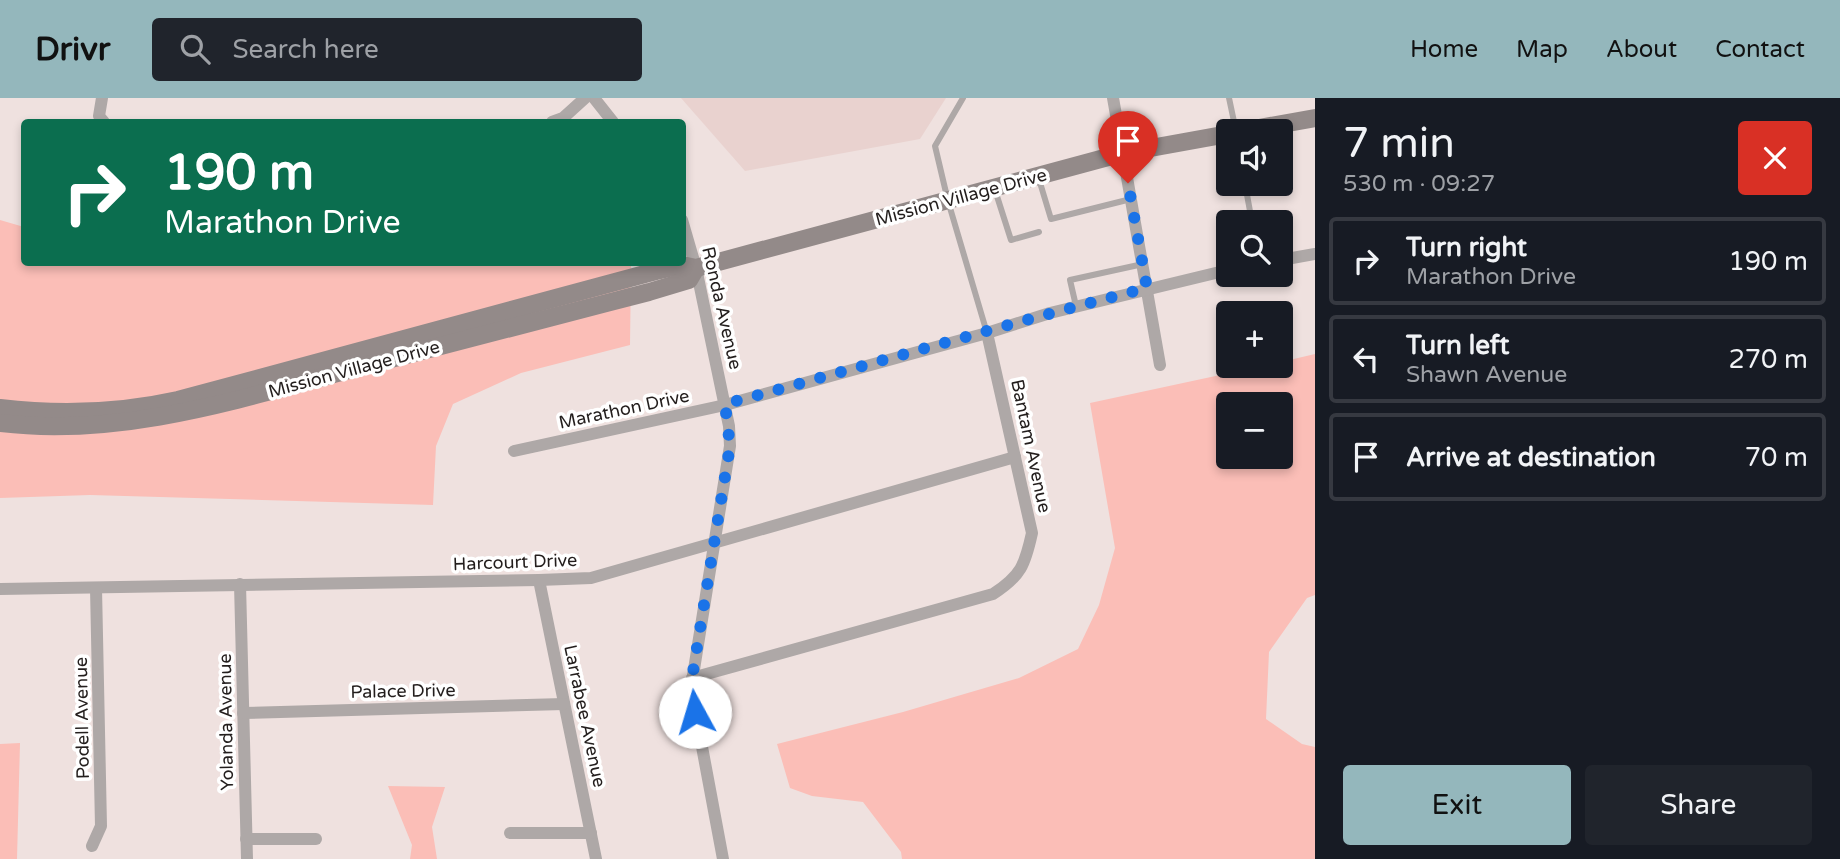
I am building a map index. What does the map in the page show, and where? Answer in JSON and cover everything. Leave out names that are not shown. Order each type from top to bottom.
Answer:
[{"type":"main road","points":[[1293,122],[1315,118]]},
{"type":"main road","name":"Mission Village Drive","points":[[686,266],[696,268],[1123,153],[1216,136]]},
{"type":"main road","name":"Mission Village Drive","points":[[0,408],[80,412],[158,405],[678,266]]},
{"type":"main road","name":"Mission Village Drive","points":[[0,423],[23,426],[81,425],[176,415],[649,292],[689,280],[696,268]]},
{"type":"street","points":[[102,98],[99,116],[102,119]]},
{"type":"street","points":[[560,119],[585,98]]},
{"type":"street","points":[[594,98],[611,119]]},
{"type":"street","points":[[1113,98],[1160,365]]},
{"type":"street","name":"Ronda Avenue","points":[[686,234],[725,404],[730,446],[691,688],[723,859]]},
{"type":"street","points":[[1293,258],[1315,254]]},
{"type":"street","name":"Marathon Drive","points":[[514,451],[725,404],[1076,306],[1216,273]]},
{"type":"street","name":"Bantam Avenue","points":[[692,678],[993,594],[1012,582],[1025,564],[1032,533],[987,332]]},
{"type":"street","name":"Harcourt Drive","points":[[0,589],[591,578],[1015,457]]},
{"type":"street","name":"Larrabee Avenue","points":[[539,580],[596,859]]},
{"type":"street","name":"Yolanda Avenue","points":[[240,584],[247,859]]},
{"type":"street","name":"Podell Avenue","points":[[92,846],[102,827],[96,588]]},
{"type":"street","name":"Palace Drive","points":[[243,713],[564,705]]},
{"type":"street","points":[[510,833],[591,833]]},
{"type":"street","points":[[246,839],[316,839]]},
{"type":"lane","points":[[963,98],[935,146],[948,201],[987,332]]},
{"type":"lane","points":[[1230,98],[1234,119]]},
{"type":"lane","points":[[1038,176],[1051,219],[1131,199]]},
{"type":"lane","points":[[995,188],[1011,240],[1039,232]]},
{"type":"lane","points":[[1076,306],[1070,280],[1143,264]]},
{"type":"shaded area","points":[[681,98],[946,98],[920,139],[745,171]]},
{"type":"shaded area","points":[[0,220],[21,226],[21,266],[631,266],[630,345],[521,373],[453,404],[436,446],[433,505],[90,495],[0,498]]},
{"type":"shaded area","points":[[1315,354],[1315,595],[1307,598],[1269,652],[1266,719],[1302,744],[1315,747],[1315,859],[902,859],[901,852],[863,802],[812,796],[790,788],[777,744],[903,712],[1019,678],[1078,649],[1099,605],[1115,548],[1090,403],[1216,376],[1216,378],[1293,378],[1293,359]]},
{"type":"shaded area","points":[[20,743],[17,859],[0,859],[0,744]]},
{"type":"shaded area","points":[[388,786],[445,787],[432,827],[437,859],[410,859],[412,845]]},
{"type":"route","points":[[695,712],[692,678],[730,446],[725,404],[1147,288],[1128,183]]}]
